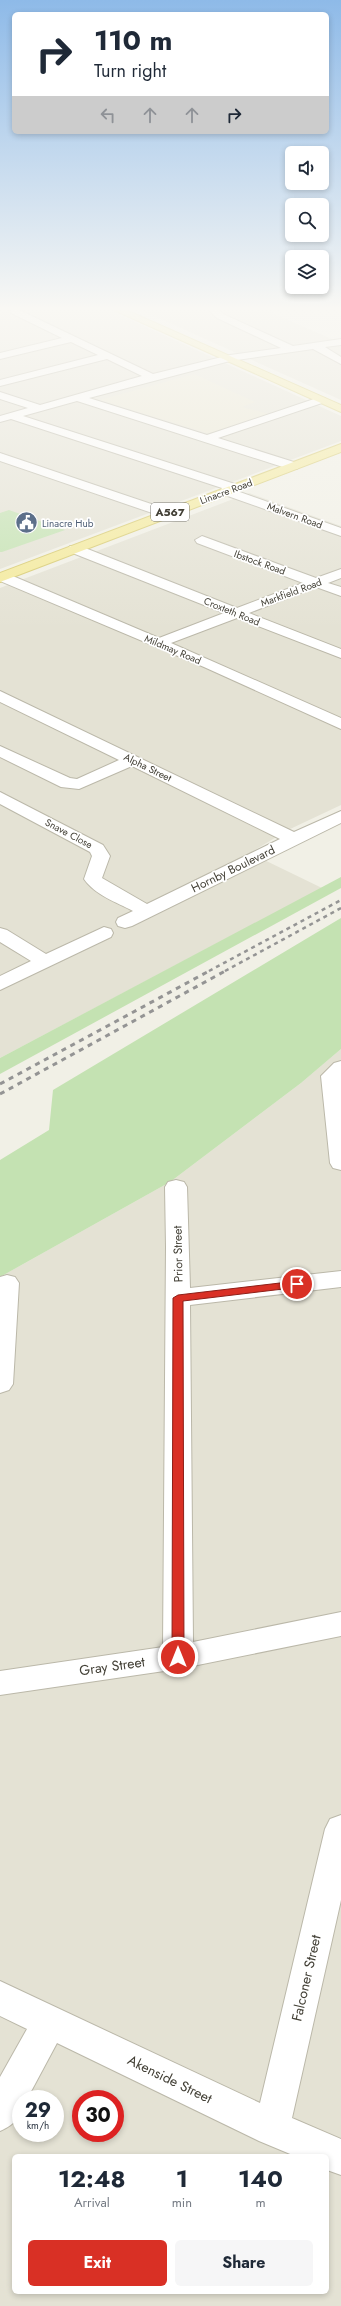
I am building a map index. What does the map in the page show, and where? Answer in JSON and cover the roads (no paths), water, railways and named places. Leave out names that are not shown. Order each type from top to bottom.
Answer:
[{"type":"main road","name":"Linacre Road","points":[[2,578],[165,513],[341,447]]},
{"type":"street","points":[[0,419],[17,415]]},
{"type":"street","points":[[133,415],[293,466]]},
{"type":"street","points":[[208,438],[277,415]]},
{"type":"street","name":"Malvern Road","points":[[12,416],[230,489],[249,499],[341,532]]},
{"type":"street","points":[[0,457],[165,513]]},
{"type":"street","name":"Ibstock Road","points":[[202,540],[341,592]]},
{"type":"street","name":"Croxteth Road","points":[[75,549],[341,654]]},
{"type":"street","name":"Markfield Road","points":[[158,643],[341,573]]},
{"type":"street","name":"Mildmay Road","points":[[2,578],[158,643],[341,724]]},
{"type":"street","name":"Alpha Street","points":[[0,696],[294,839]]},
{"type":"street","points":[[0,751],[67,783],[79,784],[133,760]]},
{"type":"street","name":"Snave Close","points":[[0,797],[97,849],[101,856],[93,879],[100,886],[146,911]]},
{"type":"street","name":"Hornby Boulevard","points":[[125,922],[341,816]]},
{"type":"street","points":[[0,984],[104,933]]},
{"type":"street","points":[[0,934],[45,962]]},
{"type":"street","points":[[341,1067],[331,1076],[341,1158]]},
{"type":"street","name":"Prior Street","points":[[176,1187],[178,1298],[178,1657]]},
{"type":"street","points":[[178,1298],[341,1279]]},
{"type":"street","points":[[0,1384],[7,1283]]},
{"type":"street","name":"Gray Street","points":[[0,1683],[178,1657],[341,1624]]},
{"type":"street","name":"Falconer Street","points":[[272,2128],[341,1829]]},
{"type":"street","name":"Akenside Street","points":[[0,1998],[272,2128],[341,2158]]},
{"type":"street","points":[[0,2113],[50,2022]]},
{"type":"railway","points":[[209,971],[341,900]]},
{"type":"railway","points":[[225,971],[341,908]]},
{"type":"railway","points":[[0,1084],[211,970]]},
{"type":"railway","points":[[0,1094],[227,970]]},
{"type":"place","name":"Linacre Hub","points":[[27,523]]}]
